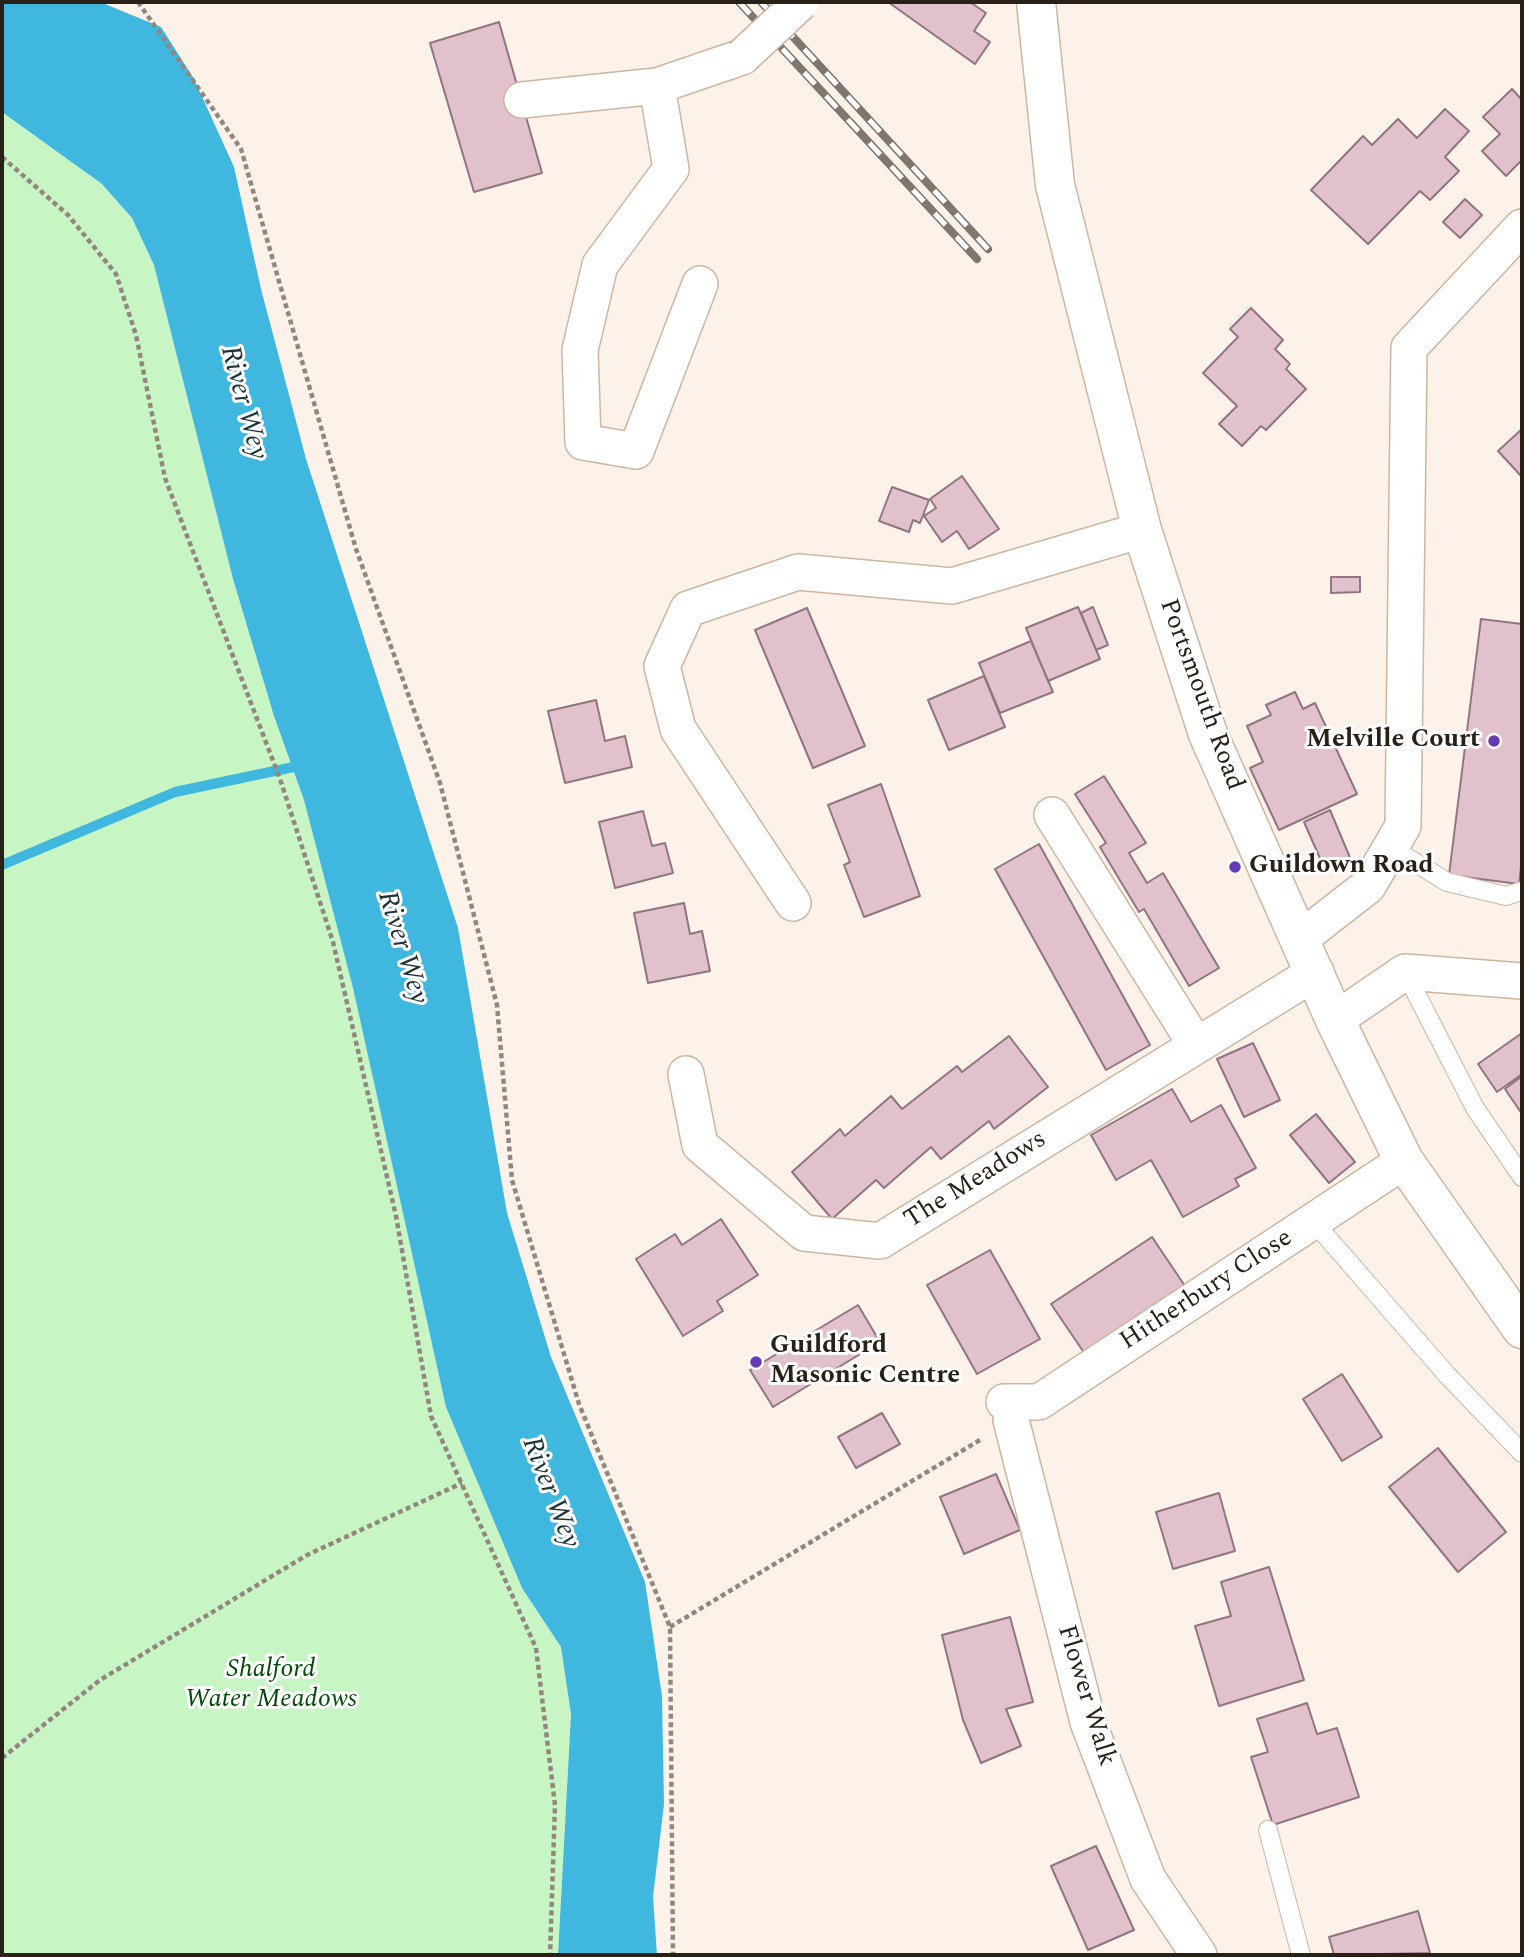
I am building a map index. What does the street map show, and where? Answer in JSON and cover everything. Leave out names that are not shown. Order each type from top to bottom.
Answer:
[{"type":"main road","name":"Portsmouth Road","points":[[1036,2],[1055,185],[1142,530],[1208,734],[1335,1020],[1404,1161],[1522,1329]]},
{"type":"street","points":[[522,100],[657,86],[742,57],[801,2]]},
{"type":"street","points":[[657,86],[671,169],[600,265],[580,350],[583,442],[636,451],[700,284]]},
{"type":"street","points":[[1308,956],[1368,886],[1403,826],[1409,348],[1522,227]]},
{"type":"street","points":[[793,903],[678,729],[662,666],[688,609],[798,572],[952,586],[1142,530]]},
{"type":"street","points":[[1052,815],[1196,1045]]},
{"type":"street","name":"The Meadows","points":[[686,1074],[701,1145],[804,1233],[880,1241],[1196,1045],[1308,956]]},
{"type":"street","points":[[1335,1020],[1405,972],[1522,981]]},
{"type":"street","name":"Hitherbury Close","points":[[1008,1411],[1039,1402],[1404,1161]]},
{"type":"street","name":"Flower Walk","points":[[1008,1411],[1088,1722],[1148,1879],[1199,1955]]},
{"type":"lane","points":[[1390,847],[1447,882],[1506,896],[1522,891]]},
{"type":"lane","points":[[1405,972],[1475,1108],[1522,1177]]},
{"type":"lane","points":[[1313,1221],[1447,1375],[1522,1453]]},
{"type":"lane","points":[[1268,1830],[1301,1955]]},
{"type":"path","points":[[138,2],[241,149],[356,549],[440,783],[497,1005],[512,1180],[579,1404],[670,1627],[673,1955]]},
{"type":"path","points":[[2,158],[68,215],[116,274],[136,335],[165,478],[281,779],[336,956],[396,1216],[431,1416],[536,1648],[555,1805],[550,1955]]},
{"type":"path","points":[[670,1627],[1008,1411]]},
{"type":"path","points":[[2,1758],[100,1680],[307,1555],[461,1483]]},
{"type":"green space","name":"Shalford Water Meadows","points":[[2,112],[102,184],[132,218],[154,265],[233,579],[274,716],[304,800],[353,988],[446,1407],[522,1588],[561,1646],[571,1714],[558,1955],[2,1955]]},
{"type":"water","name":"River Wey","points":[[2,2],[100,2],[161,27],[194,79],[234,167],[261,289],[306,459],[458,928],[507,1213],[551,1357],[645,1582],[662,1696],[664,1804],[653,1897],[657,1955],[558,1955],[571,1714],[561,1647],[522,1588],[446,1407],[353,988],[304,800],[274,716],[233,579],[154,265],[132,218],[102,184],[2,112]]},
{"type":"building","points":[[888,2],[970,2],[986,13],[974,31],[990,42],[975,64]]},
{"type":"building","points":[[499,22],[542,173],[474,192],[430,43]]},
{"type":"building","points":[[1512,89],[1522,100],[1522,160],[1506,176],[1482,151],[1500,134],[1483,117]]},
{"type":"building","points":[[1445,109],[1469,131],[1445,157],[1459,171],[1430,200],[1420,191],[1368,244],[1311,190],[1363,136],[1372,145],[1398,119],[1417,138]]},
{"type":"building","points":[[1465,199],[1482,215],[1460,238],[1443,222]]},
{"type":"building","points":[[1251,308],[1283,340],[1275,349],[1290,364],[1286,369],[1306,389],[1266,430],[1261,426],[1242,446],[1219,424],[1237,406],[1203,373],[1238,337],[1230,329]]},
{"type":"building","points":[[1522,429],[1522,477],[1498,451]]},
{"type":"building","points":[[962,476],[999,529],[969,549],[957,531],[942,542],[924,516],[936,508],[930,499]]},
{"type":"building","points":[[892,487],[929,500],[920,523],[913,520],[909,532],[879,521]]},
{"type":"building","points":[[1331,577],[1360,577],[1360,592],[1331,593]]},
{"type":"building","points":[[1078,607],[1100,659],[1048,681],[1026,628]]},
{"type":"building","points":[[1093,607],[1108,645],[1096,650],[1081,613]]},
{"type":"building","points":[[807,608],[865,746],[813,768],[755,630]]},
{"type":"building","name":"Melville Court","points":[[1481,619],[1522,624],[1522,858],[1519,884],[1449,875]]},
{"type":"building","points":[[1031,641],[1053,692],[1000,713],[979,663]]},
{"type":"building","points":[[984,676],[1005,727],[949,750],[928,700]]},
{"type":"building","points":[[1295,692],[1303,709],[1315,703],[1357,794],[1279,830],[1250,768],[1263,762],[1247,726],[1271,715],[1266,705]]},
{"type":"building","points":[[596,700],[605,741],[625,736],[632,767],[565,783],[548,711]]},
{"type":"building","points":[[1104,776],[1146,843],[1129,853],[1147,883],[1163,873],[1219,968],[1189,986],[1144,909],[1139,912],[1100,847],[1106,843],[1075,794]]},
{"type":"building","points":[[881,784],[920,896],[864,917],[844,865],[850,862],[828,805]]},
{"type":"building","points":[[1330,810],[1351,860],[1326,872],[1304,822]]},
{"type":"building","points":[[643,811],[652,846],[665,843],[673,873],[615,888],[599,822]]},
{"type":"building","points":[[1039,844],[1150,1045],[1106,1070],[995,869]]},
{"type":"building","points":[[684,903],[690,934],[702,931],[710,971],[648,983],[634,913]]},
{"type":"building","points":[[1522,1033],[1522,1074],[1497,1092],[1478,1064]]},
{"type":"building","points":[[1009,1036],[1048,1087],[994,1129],[989,1121],[941,1159],[931,1147],[884,1188],[876,1180],[832,1219],[792,1172],[840,1129],[845,1136],[891,1096],[902,1109],[957,1066],[962,1072]]},
{"type":"building","points":[[1253,1043],[1280,1100],[1244,1117],[1217,1059]]},
{"type":"building","points":[[1522,1076],[1522,1114],[1505,1089]]},
{"type":"building","points":[[1172,1089],[1191,1122],[1221,1105],[1256,1168],[1235,1179],[1239,1186],[1183,1217],[1151,1160],[1116,1180],[1091,1135]]},
{"type":"building","points":[[1316,1114],[1355,1162],[1329,1183],[1290,1135]]},
{"type":"building","points":[[721,1219],[758,1275],[717,1301],[723,1311],[683,1336],[636,1259],[675,1234],[682,1245]]},
{"type":"building","points":[[1152,1237],[1185,1286],[1085,1354],[1051,1304]]},
{"type":"building","points":[[990,1250],[1040,1339],[977,1374],[927,1285]]},
{"type":"building","points":[[858,1305],[880,1342],[773,1407],[750,1370]]},
{"type":"building","points":[[1342,1374],[1382,1437],[1342,1461],[1303,1399]]},
{"type":"building","points":[[882,1413],[900,1444],[856,1468],[838,1437]]},
{"type":"building","points":[[1438,1448],[1506,1532],[1458,1572],[1389,1487]]},
{"type":"building","points":[[996,1474],[1020,1530],[964,1554],[940,1497]]},
{"type":"building","points":[[1219,1493],[1235,1551],[1173,1569],[1156,1512]]},
{"type":"building","points":[[1269,1567],[1304,1680],[1219,1706],[1195,1626],[1231,1616],[1221,1582]]},
{"type":"building","points":[[1010,1617],[1033,1702],[1006,1709],[1021,1746],[981,1763],[963,1720],[942,1635]]},
{"type":"building","points":[[1307,1703],[1317,1734],[1337,1728],[1359,1797],[1273,1825],[1251,1757],[1268,1752],[1257,1719]]},
{"type":"building","points":[[1096,1846],[1134,1930],[1088,1950],[1051,1866]]},
{"type":"building","points":[[1418,1911],[1430,1953],[1334,1955],[1329,1937]]},
{"type":"waterway","points":[[2,865],[175,792],[303,765]]},
{"type":"railway","points":[[739,2],[977,259]]},
{"type":"railway","points":[[761,2],[988,249]]},
{"type":"place","name":"Melville Court","points":[[1494,741]]},
{"type":"place","name":"Guildown Road","points":[[1235,867]]},
{"type":"place","name":"Guildford Masonic Centre","points":[[756,1362]]}]
